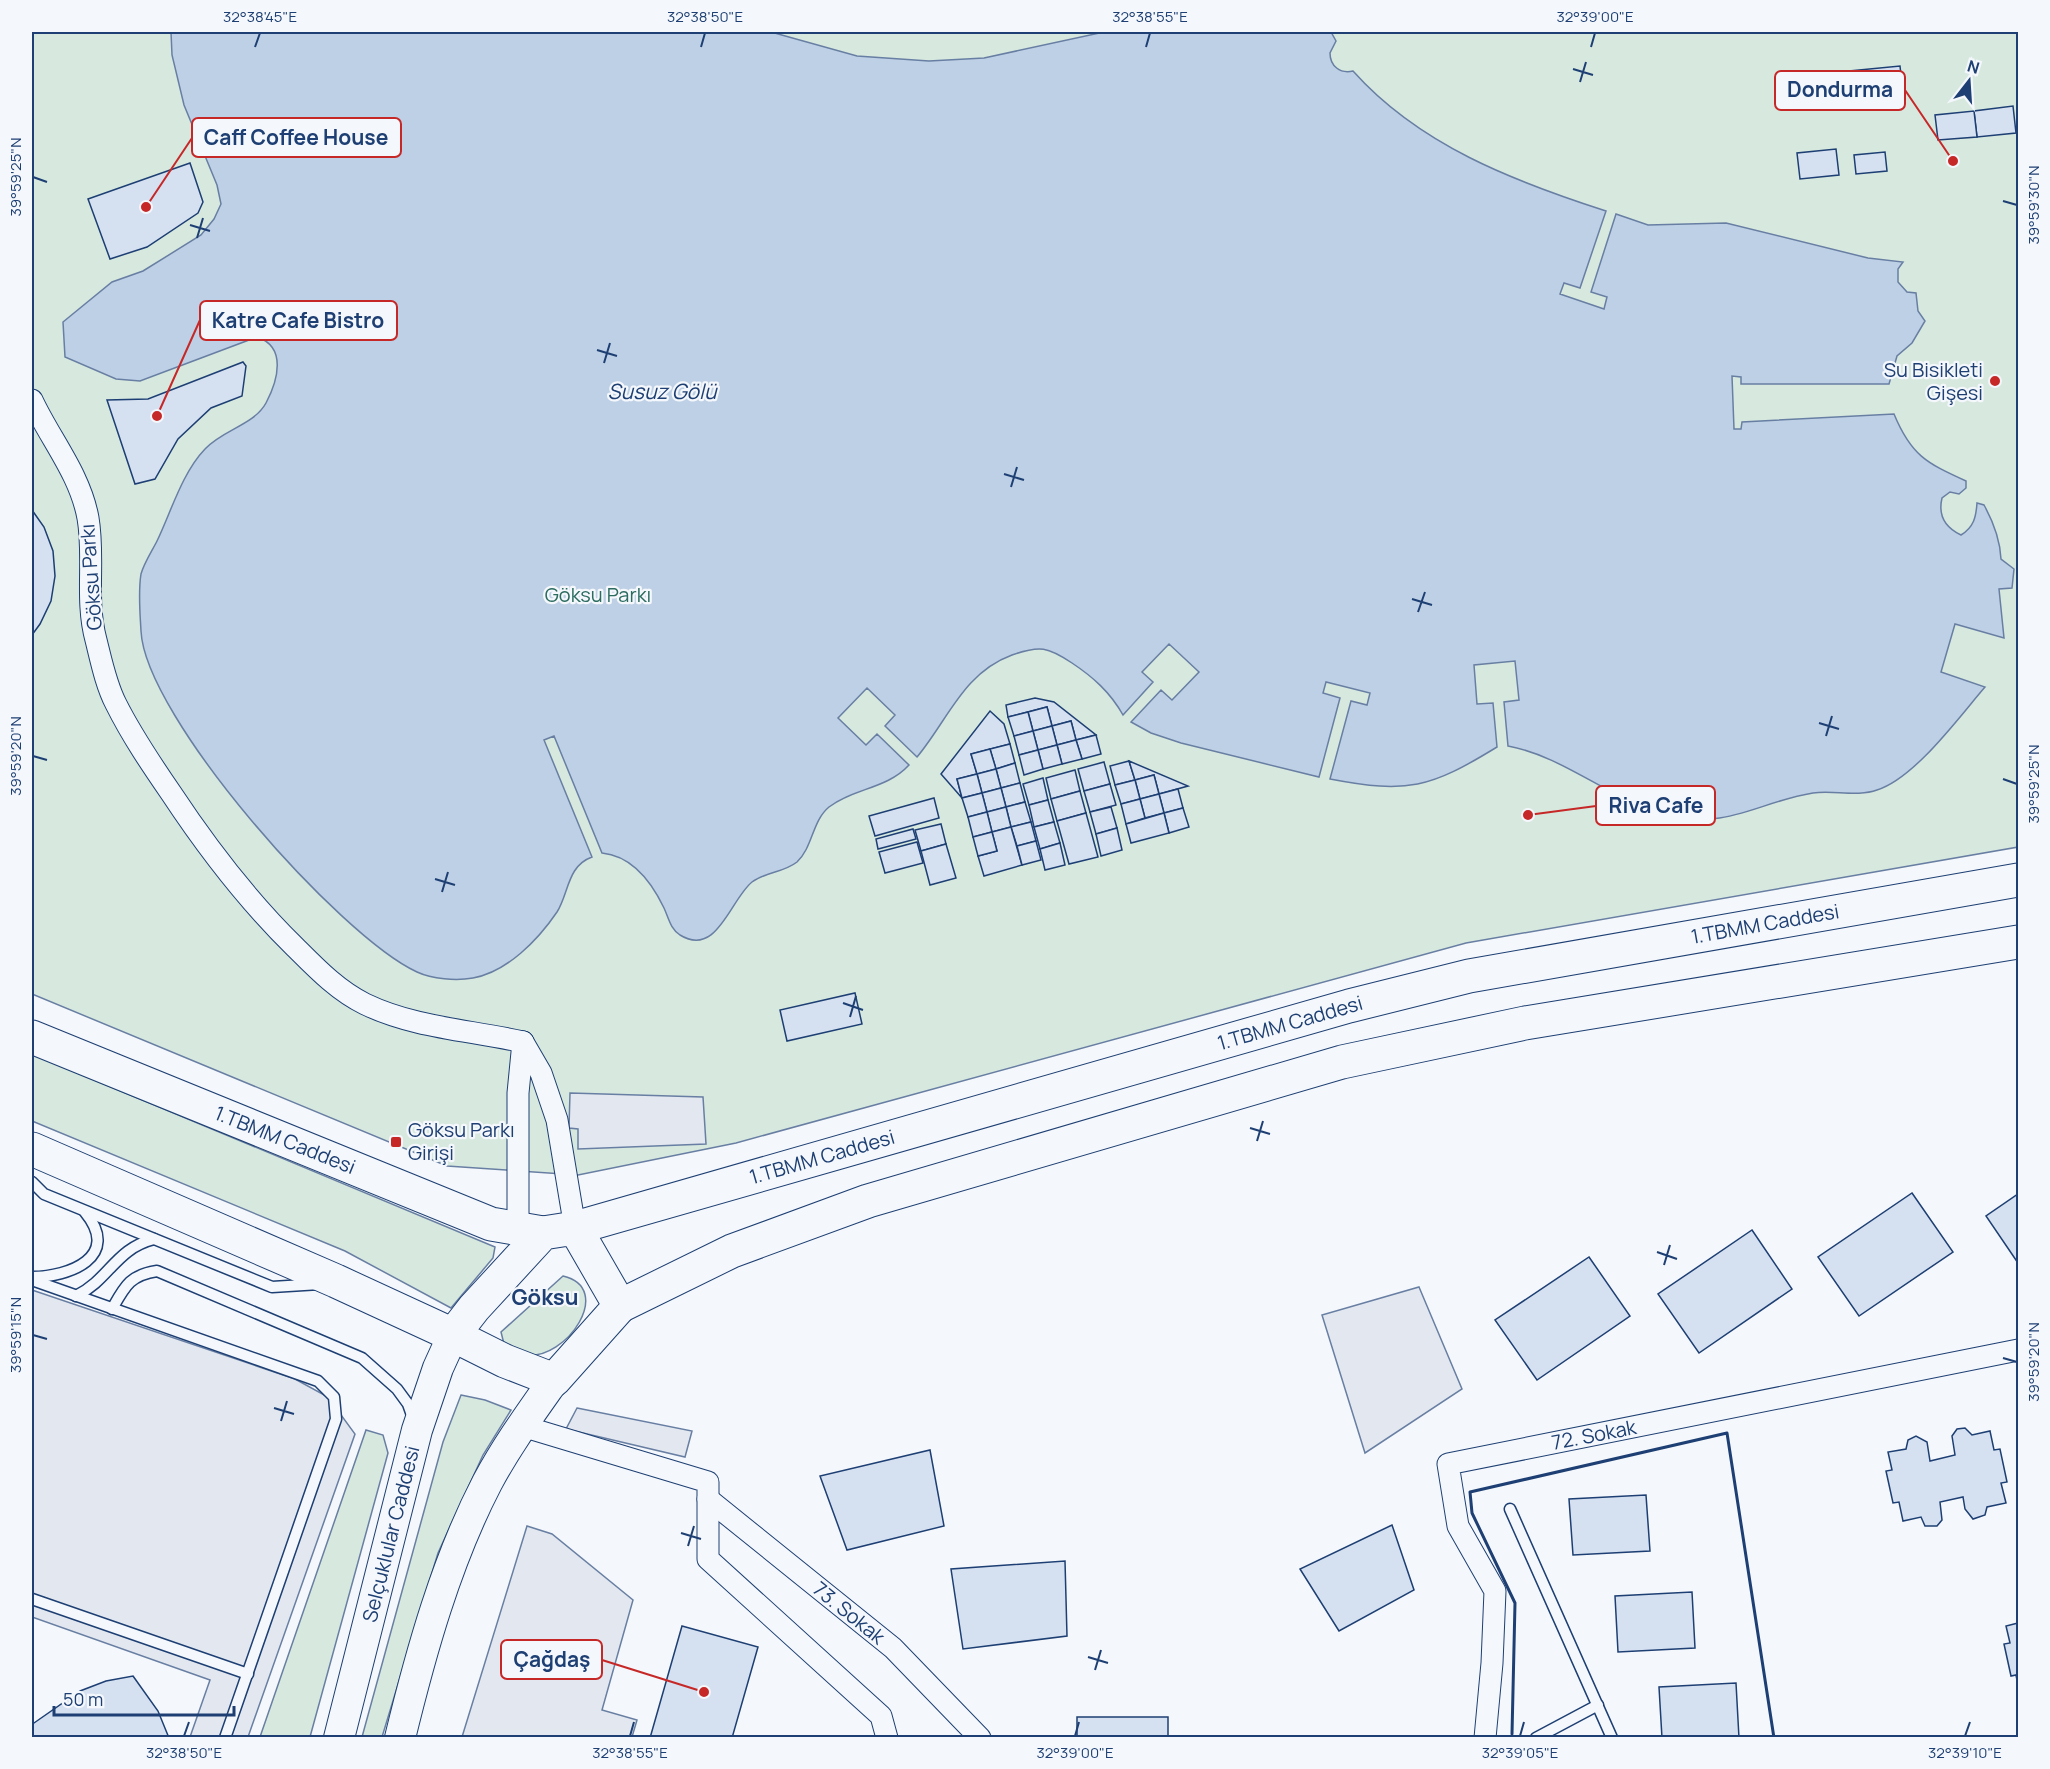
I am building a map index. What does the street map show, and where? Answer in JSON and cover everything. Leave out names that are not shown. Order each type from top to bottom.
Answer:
[{"type":"main road","name":"1.TBMM Caddesi","points":[[32,1037],[491,1224],[530,1231],[575,1228],[1338,1009],[1469,976],[2019,880]]},
{"type":"main road","points":[[400,1737],[420,1665],[457,1550],[486,1484],[522,1426],[554,1380],[620,1306],[732,1251],[868,1201],[1342,1062],[1525,1023],[2019,942]]},
{"type":"main road","points":[[32,1149],[336,1281],[505,1360],[554,1380]]},
{"type":"main road","points":[[575,1228],[620,1306]]},
{"type":"main road","points":[[453,1335],[530,1231]]},
{"type":"main road","name":"Selçuklular Caddesi","points":[[339,1737],[417,1430],[434,1378],[453,1335]]},
{"type":"street","name":"Göksu Parkı","points":[[32,400],[80,491],[88,518],[88,579],[95,637],[115,702],[141,750],[230,877],[262,914],[324,975],[365,1004],[428,1026],[479,1032],[523,1042]]},
{"type":"street","points":[[523,1042],[541,1073],[557,1120],[575,1228]]},
{"type":"street","points":[[523,1042],[518,1093],[530,1231]]},
{"type":"street","name":"72. Sokak","points":[[1485,1737],[1492,1663],[1495,1591],[1458,1526],[1448,1464],[2019,1350]]},
{"type":"street","points":[[522,1426],[708,1482],[708,1559],[881,1716],[887,1737]]},
{"type":"street","name":"73. Sokak","points":[[708,1500],[892,1648],[981,1737]]},
{"type":"lane","points":[[32,1182],[44,1194],[272,1287],[308,1286],[336,1281]]},
{"type":"lane","points":[[32,1278],[54,1276],[75,1270],[93,1254],[97,1243],[96,1230],[83,1210]]},
{"type":"lane","points":[[76,1296],[96,1284],[127,1249],[154,1239]]},
{"type":"lane","points":[[112,1309],[128,1283],[141,1273],[157,1271],[362,1358],[397,1389],[408,1404],[417,1430]]},
{"type":"lane","points":[[32,1278],[112,1309],[318,1381],[334,1397],[336,1419],[225,1737]]},
{"type":"lane","points":[[1510,1509],[1612,1737]]},
{"type":"lane","points":[[32,1599],[248,1674]]},
{"type":"lane","points":[[1536,1737],[1598,1705]]},
{"type":"green space","name":"Susuz Gölü","points":[[32,32],[2018,32],[2018,847],[1466,943],[736,1143],[578,1175],[447,1166],[32,994]]},
{"type":"green space","points":[[32,1054],[495,1247],[493,1258],[451,1308],[345,1251],[32,1121]]},
{"type":"green space","points":[[563,1276],[578,1283],[585,1294],[585,1308],[569,1336],[556,1347],[541,1354],[525,1355],[504,1344],[501,1332]]},
{"type":"green space","points":[[461,1395],[485,1400],[511,1410],[483,1455],[438,1553],[382,1737],[362,1737],[443,1442]]},
{"type":"green space","points":[[366,1430],[383,1435],[388,1453],[310,1737],[260,1737]]},
{"type":"shaded area","points":[[570,1093],[703,1097],[706,1144],[578,1149],[578,1129],[569,1128]]},
{"type":"shaded area","points":[[1419,1287],[1462,1389],[1365,1453],[1322,1315]]},
{"type":"shaded area","points":[[32,1290],[295,1379],[328,1397],[355,1434],[248,1737],[190,1737],[210,1680],[32,1617]]},
{"type":"shaded area","points":[[577,1408],[692,1431],[685,1457],[566,1429]]},
{"type":"shaded area","points":[[527,1526],[552,1534],[633,1600],[602,1710],[637,1720],[632,1737],[462,1737]]},
{"type":"water","name":"Susuz Gölü","points":[[171,32],[771,32],[857,56],[929,61],[984,58],[1104,32],[1331,32],[1336,41],[1330,53],[1334,65],[1340,70],[1353,71],[1407,120],[1438,140],[1502,173],[1606,211],[1580,288],[1564,283],[1560,294],[1604,309],[1607,297],[1591,292],[1616,214],[1648,225],[1726,223],[1868,258],[1903,262],[1898,269],[1898,282],[1907,292],[1916,293],[1918,311],[1925,321],[1912,343],[1897,356],[1889,384],[1741,384],[1741,377],[1732,376],[1734,429],[1741,429],[1742,422],[1894,414],[1907,439],[1921,456],[1940,469],[1966,481],[1966,488],[1959,494],[1950,492],[1942,498],[1941,510],[1946,524],[1961,535],[1969,529],[1973,521],[1977,503],[1984,505],[1988,512],[1998,538],[2001,559],[2014,569],[2012,588],[1999,589],[2004,638],[1955,624],[1941,672],[1985,687],[1936,745],[1906,773],[1891,783],[1870,792],[1813,793],[1721,818],[1702,819],[1681,818],[1639,805],[1547,758],[1508,746],[1504,702],[1519,700],[1515,661],[1474,665],[1477,704],[1493,703],[1497,747],[1474,761],[1435,779],[1418,784],[1380,786],[1330,779],[1351,701],[1367,705],[1370,693],[1326,682],[1323,693],[1340,698],[1319,777],[1181,743],[1151,733],[1131,722],[1161,690],[1172,700],[1199,672],[1169,644],[1142,672],[1153,682],[1123,715],[1107,692],[1080,668],[1050,651],[1030,650],[1012,655],[981,673],[958,699],[917,757],[885,726],[895,715],[867,688],[838,718],[866,745],[877,734],[909,765],[891,779],[829,807],[819,819],[806,849],[797,862],[752,882],[713,933],[704,939],[693,940],[680,935],[674,929],[659,899],[640,872],[623,859],[602,853],[554,736],[544,740],[592,857],[584,861],[573,873],[561,905],[549,923],[531,944],[510,962],[486,975],[473,978],[444,979],[423,974],[383,951],[342,916],[296,871],[251,820],[210,767],[175,716],[151,669],[141,631],[139,595],[141,574],[146,561],[197,459],[212,442],[254,417],[266,403],[276,375],[276,356],[273,348],[257,337],[140,381],[116,379],[65,357],[63,322],[112,282],[143,271],[201,235],[214,219],[221,204],[217,185],[184,105],[172,55]]},
{"type":"building","points":[[1900,66],[1904,103],[1842,109],[1839,72]]},
{"type":"building","points":[[2013,106],[2016,133],[1977,137],[1974,111]]},
{"type":"building","points":[[1974,111],[1977,137],[1938,140],[1935,115]]},
{"type":"building","points":[[1836,149],[1839,175],[1800,179],[1797,153]]},
{"type":"building","points":[[1885,152],[1887,171],[1856,174],[1854,155]]},
{"type":"building","points":[[190,163],[203,202],[198,213],[147,247],[110,259],[88,199]]},
{"type":"building","points":[[243,362],[246,366],[242,396],[211,408],[178,439],[155,479],[135,484],[107,400],[148,399]]},
{"type":"building","points":[[32,510],[44,527],[53,551],[55,576],[51,601],[32,635]]},
{"type":"building","points":[[1035,698],[1054,702],[1096,735],[1076,740],[1071,721],[1052,726],[1047,707],[1008,717],[1006,705]]},
{"type":"building","points":[[1047,707],[1052,726],[1033,731],[1028,712]]},
{"type":"building","points":[[990,711],[1004,724],[1010,744],[971,754],[977,774],[957,779],[962,798],[941,774]]},
{"type":"building","points":[[1028,712],[1033,731],[1014,736],[1008,717]]},
{"type":"building","points":[[1071,721],[1076,740],[1057,745],[1052,726]]},
{"type":"building","points":[[1052,726],[1057,745],[1038,750],[1033,731]]},
{"type":"building","points":[[1033,731],[1038,750],[1019,755],[1014,736]]},
{"type":"building","points":[[1096,735],[1101,754],[1082,759],[1076,740]]},
{"type":"building","points":[[1076,740],[1082,759],[1062,764],[1057,745]]},
{"type":"building","points":[[1010,744],[1015,763],[996,769],[990,749]]},
{"type":"building","points":[[1057,745],[1062,764],[1043,769],[1038,750]]},
{"type":"building","points":[[990,749],[996,769],[977,774],[971,754]]},
{"type":"building","points":[[1038,750],[1043,769],[1024,775],[1019,755]]},
{"type":"building","points":[[1129,761],[1135,780],[1115,785],[1110,766]]},
{"type":"building","points":[[1129,761],[1188,786],[1159,794],[1154,775],[1135,780]]},
{"type":"building","points":[[1104,762],[1110,784],[1084,791],[1078,769]]},
{"type":"building","points":[[1015,763],[1020,783],[1001,788],[996,769]]},
{"type":"building","points":[[996,769],[1001,788],[982,793],[977,774]]},
{"type":"building","points":[[1075,770],[1080,791],[1051,799],[1046,778]]},
{"type":"building","points":[[977,774],[982,793],[962,798],[957,779]]},
{"type":"building","points":[[1154,775],[1159,794],[1140,799],[1135,780]]},
{"type":"building","points":[[1043,778],[1048,800],[1029,805],[1023,784]]},
{"type":"building","points":[[1135,780],[1140,799],[1121,804],[1115,785]]},
{"type":"building","points":[[1020,783],[1025,802],[1006,807],[1001,788]]},
{"type":"building","points":[[1110,784],[1116,805],[1090,812],[1084,791]]},
{"type":"building","points":[[1001,788],[1006,807],[987,812],[982,793]]},
{"type":"building","points":[[1178,789],[1183,808],[1164,813],[1159,794]]},
{"type":"building","points":[[1080,791],[1086,813],[1057,821],[1051,799]]},
{"type":"building","points":[[982,793],[987,812],[968,817],[962,798]]},
{"type":"building","points":[[1159,794],[1164,813],[1145,818],[1140,799]]},
{"type":"building","points":[[934,798],[939,818],[875,836],[869,816]]},
{"type":"building","points":[[1140,799],[1145,818],[1126,824],[1121,804]]},
{"type":"building","points":[[1048,800],[1054,822],[1034,827],[1029,805]]},
{"type":"building","points":[[1025,802],[1031,822],[1011,827],[1006,807]]},
{"type":"building","points":[[1006,807],[1011,827],[992,832],[987,812]]},
{"type":"building","points":[[1111,807],[1117,828],[1096,834],[1090,812]]},
{"type":"building","points":[[1183,808],[1189,827],[1169,833],[1164,813]]},
{"type":"building","points":[[987,812],[992,832],[973,837],[968,817]]},
{"type":"building","points":[[1086,813],[1098,857],[1069,864],[1057,821]]},
{"type":"building","points":[[1164,813],[1169,833],[1131,843],[1126,824]]},
{"type":"building","points":[[1031,822],[1036,841],[1017,846],[1011,827]]},
{"type":"building","points":[[1054,822],[1060,843],[1040,849],[1034,827]]},
{"type":"building","points":[[941,824],[946,844],[921,851],[915,830]]},
{"type":"building","points":[[1011,827],[1022,865],[984,876],[978,856],[997,851],[992,832]]},
{"type":"building","points":[[1117,828],[1122,850],[1101,856],[1096,834]]},
{"type":"building","points":[[913,829],[916,839],[878,849],[876,839]]},
{"type":"building","points":[[992,832],[997,851],[978,856],[973,837]]},
{"type":"building","points":[[1036,841],[1041,860],[1022,865],[1017,846]]},
{"type":"building","points":[[917,842],[923,863],[885,873],[879,852]]},
{"type":"building","points":[[1060,843],[1065,865],[1045,870],[1040,849]]},
{"type":"building","points":[[946,844],[956,878],[930,885],[921,851]]},
{"type":"building","points":[[855,993],[862,1024],[787,1041],[780,1010]]},
{"type":"building","points":[[1912,1193],[1953,1252],[1859,1316],[1818,1257]]},
{"type":"building","points":[[2018,1194],[2018,1263],[1986,1216]]},
{"type":"building","points":[[1752,1230],[1792,1289],[1699,1353],[1658,1294]]},
{"type":"building","points":[[1589,1257],[1630,1316],[1537,1380],[1495,1320]]},
{"type":"building","points":[[1965,1428],[1972,1435],[1990,1431],[1994,1450],[2000,1449],[2007,1482],[2001,1483],[2006,1503],[1987,1507],[1985,1515],[1973,1519],[1965,1509],[1963,1497],[1940,1502],[1942,1520],[1937,1526],[1925,1526],[1921,1517],[1903,1521],[1899,1502],[1893,1503],[1886,1471],[1892,1470],[1888,1452],[1906,1449],[1908,1440],[1916,1436],[1927,1442],[1930,1461],[1955,1455],[1952,1436],[1957,1429]]},
{"type":"building","points":[[930,1450],[944,1526],[847,1550],[820,1476]]},
{"type":"building","points":[[1646,1495],[1650,1551],[1573,1555],[1569,1499]]},
{"type":"building","points":[[1392,1525],[1414,1590],[1339,1631],[1300,1569]]},
{"type":"building","points":[[1065,1561],[1067,1636],[963,1649],[951,1569]]},
{"type":"building","points":[[1692,1592],[1695,1648],[1618,1652],[1615,1596]]},
{"type":"building","points":[[2018,1623],[2018,1685],[2016,1675],[2011,1676],[2004,1644],[2010,1643],[2006,1626]]},
{"type":"building","points":[[682,1626],[758,1647],[732,1738],[650,1738]]},
{"type":"building","points":[[133,1676],[158,1711],[169,1738],[32,1738],[32,1722],[34,1723],[80,1691],[106,1681]]},
{"type":"building","points":[[1736,1683],[1739,1738],[1662,1738],[1659,1687]]},
{"type":"building","points":[[1077,1717],[1168,1717],[1168,1738],[1077,1738]]},
{"type":"wall","points":[[1512,1734],[1515,1603],[1472,1513],[1470,1492],[1727,1433],[1774,1738]]},
{"type":"place","name":"Dondurma","points":[[1953,161]]},
{"type":"place","name":"Caff Coffee House","points":[[146,207]]},
{"type":"place","name":"Su Bisikleti Gişesi","points":[[1995,381]]},
{"type":"place","name":"Katre Cafe Bistro","points":[[157,416]]},
{"type":"place","name":"Riva Cafe","points":[[1528,815]]},
{"type":"place","name":"Göksu Parkı Girişi","points":[[396,1142]]},
{"type":"place","name":"Çağdaş","points":[[704,1692]]},
{"type":"district","name":"Göksu","points":[[545,1297]]}]
